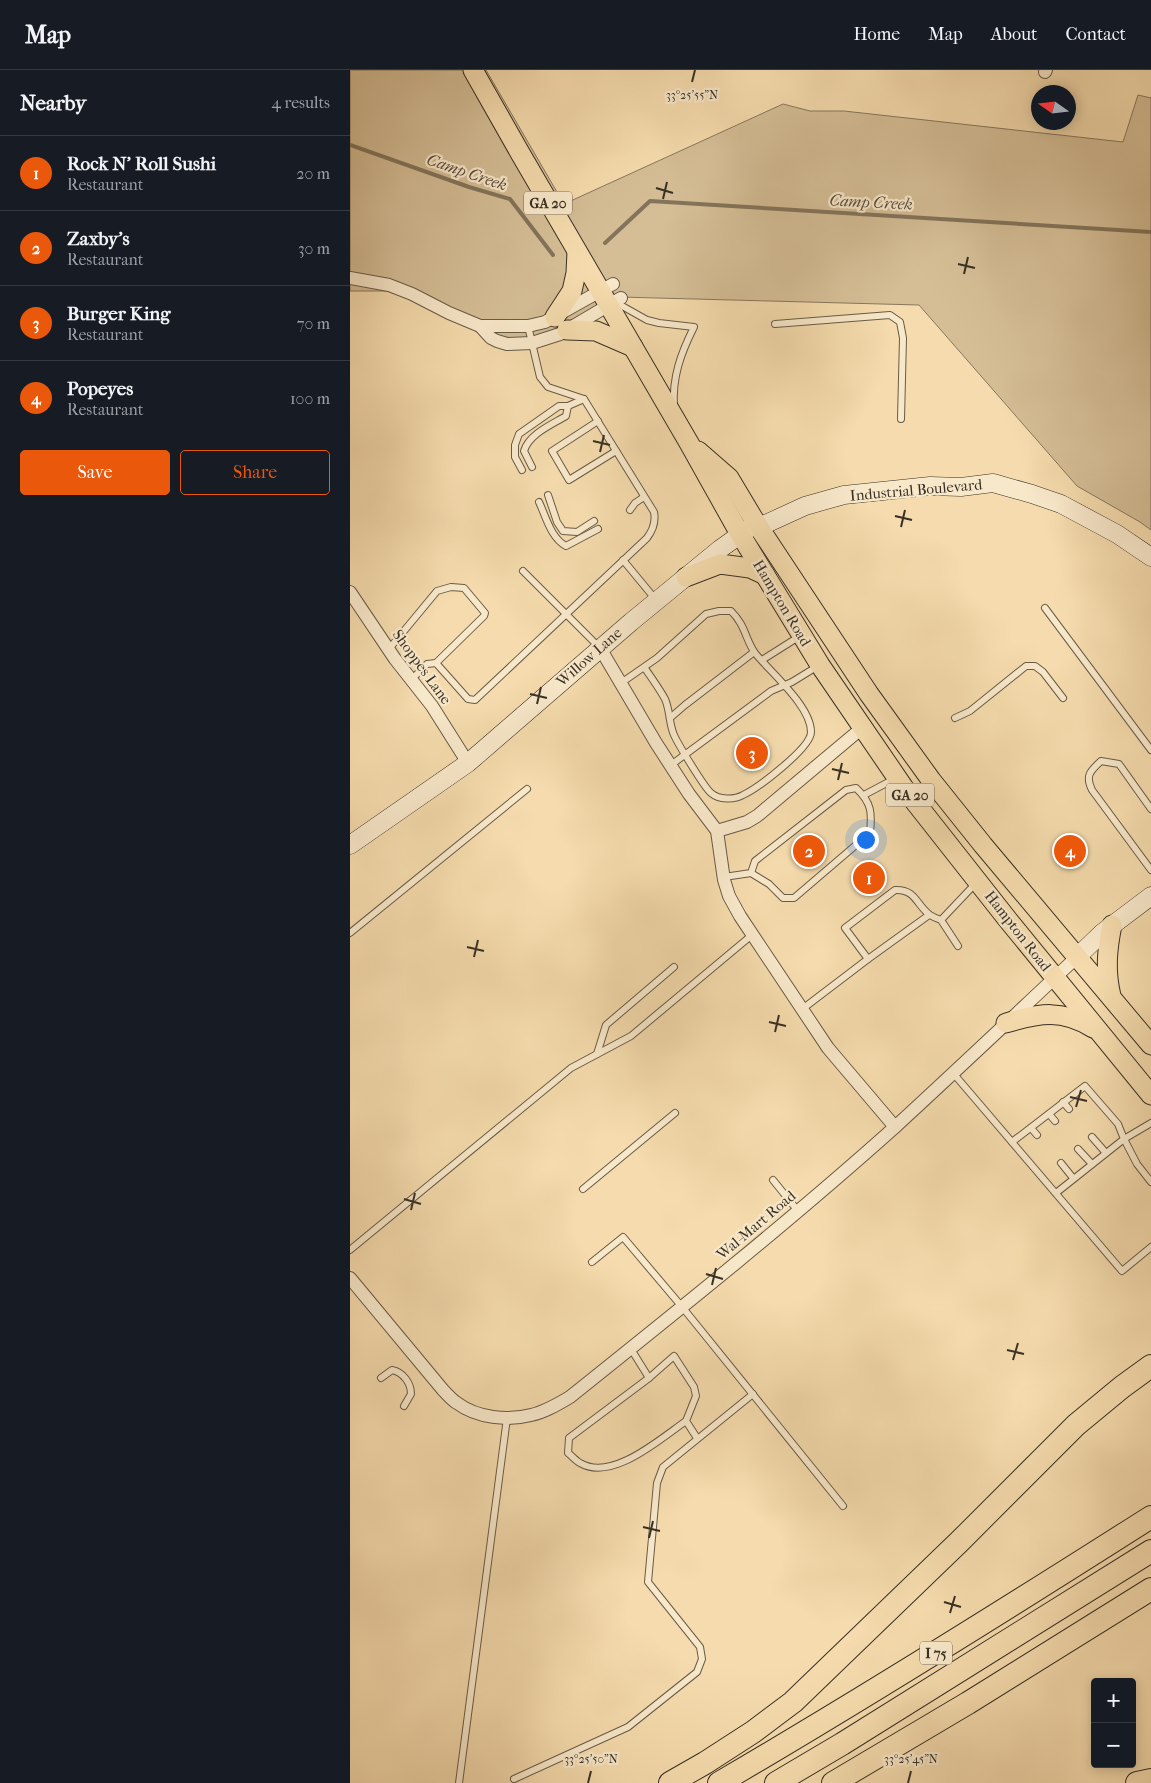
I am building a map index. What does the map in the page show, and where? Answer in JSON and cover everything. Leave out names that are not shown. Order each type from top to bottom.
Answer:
[{"type":"highway","points":[[670,1783],[753,1732],[793,1702],[939,1563],[1076,1425],[1151,1366]]},
{"type":"highway","name":"I 75","points":[[719,1783],[808,1732],[1151,1517]]},
{"type":"highway","points":[[776,1783],[842,1744],[1151,1551]]},
{"type":"highway","points":[[834,1783],[968,1703],[1151,1589]]},
{"type":"highway","points":[[1137,1783],[1151,1780]]},
{"type":"main road","name":"Hampton Road","points":[[473,70],[577,252],[611,296],[633,347],[764,575],[820,665],[897,777],[1055,978],[1151,1095]]},
{"type":"main road","points":[[577,252],[576,273],[561,324],[596,331],[633,347]]},
{"type":"main road","name":"Hampton Road","points":[[689,443],[729,478],[758,526],[882,712],[926,772],[983,845],[1151,1043]]},
{"type":"main road","points":[[686,577],[720,564],[750,568],[764,575]]},
{"type":"main road","points":[[1111,997],[1106,967],[1112,925]]},
{"type":"main road","points":[[1006,1023],[1050,1014],[1065,1015],[1083,1022],[1100,1032]]},
{"type":"street","points":[[350,278],[375,281],[401,289],[480,326],[491,338],[502,343],[532,343],[552,337],[561,324],[611,296]]},
{"type":"street","points":[[480,326],[528,326],[545,322],[561,324],[611,296]]},
{"type":"street","name":"Industrial Boulevard","points":[[758,526],[805,506],[844,496],[930,486],[961,488],[993,483],[1061,504],[1117,534],[1151,557]]},
{"type":"street","name":"Willow Lane","points":[[350,845],[468,762],[600,648],[686,577],[740,534],[758,526]]},
{"type":"street","name":"Shoppes Lane","points":[[350,592],[389,650],[432,706],[468,762]]},
{"type":"street","points":[[600,648],[671,765],[717,831],[729,896],[752,935],[828,1048],[894,1127]]},
{"type":"street","points":[[717,831],[747,822],[757,816],[862,728]]},
{"type":"street","points":[[1077,957],[1102,932],[1151,896]]},
{"type":"street","name":"Wal-Mart Road","points":[[350,1278],[443,1390],[456,1403],[482,1414],[507,1418],[533,1415],[570,1397],[683,1308],[894,1127],[1077,957]]},
{"type":"lane","points":[[611,296],[647,320],[659,324],[694,327],[679,359],[676,372],[674,401],[677,422]]},
{"type":"lane","points":[[775,324],[890,315],[900,322],[903,338],[901,419]]},
{"type":"lane","points":[[436,663],[468,699],[476,700],[647,538],[653,528],[654,512],[584,399],[548,387],[540,377],[528,326]]},
{"type":"lane","points":[[522,470],[514,457],[515,445],[519,434],[559,406],[568,406],[584,399]]},
{"type":"lane","points":[[532,467],[524,451],[526,444],[545,428],[566,416],[568,406]]},
{"type":"lane","points":[[598,421],[552,451],[569,480],[616,451]]},
{"type":"lane","points":[[548,496],[557,522],[563,531],[577,532],[594,521]]},
{"type":"lane","points":[[630,510],[644,496]]},
{"type":"lane","points":[[539,502],[554,536],[560,543],[566,546],[598,529]]},
{"type":"lane","points":[[625,503],[635,503]]},
{"type":"lane","points":[[623,560],[657,601]]},
{"type":"lane","points":[[523,570],[600,648]]},
{"type":"lane","points":[[389,650],[437,591],[451,587],[464,588],[485,613],[436,663],[427,664],[411,680]]},
{"type":"lane","points":[[1045,608],[1151,750]]},
{"type":"lane","points":[[621,683],[644,667],[657,658],[706,614],[731,611],[740,620],[754,652],[785,685],[810,721],[811,735],[803,748],[770,777],[742,796],[725,799],[711,793],[685,755],[674,735],[666,700],[644,667]]},
{"type":"lane","points":[[762,660],[801,636]]},
{"type":"lane","points":[[670,718],[754,652]]},
{"type":"lane","points":[[671,765],[771,690],[785,685],[820,665]]},
{"type":"lane","points":[[955,718],[970,711],[1026,666],[1035,666],[1043,672],[1063,698]]},
{"type":"lane","points":[[1151,809],[1119,764],[1101,761],[1090,774],[1088,782],[1092,790],[1151,870]]},
{"type":"lane","points":[[864,795],[897,777]]},
{"type":"lane","points":[[724,877],[751,873],[770,884],[783,898],[794,898],[870,833],[870,808],[864,795],[856,788],[846,790],[754,861],[751,873]]},
{"type":"lane","points":[[350,933],[527,789]]},
{"type":"lane","points":[[941,920],[978,880]]},
{"type":"lane","points":[[868,959],[845,928],[895,890],[904,890],[912,895],[929,915],[941,920],[958,946]]},
{"type":"lane","points":[[801,1010],[929,915]]},
{"type":"lane","points":[[350,1250],[571,1068],[632,1036],[752,935]]},
{"type":"lane","points":[[598,1054],[606,1025],[674,967]]},
{"type":"lane","points":[[953,1073],[1122,1271],[1151,1247]]},
{"type":"lane","points":[[1012,1142],[1085,1086],[1118,1124],[1136,1164],[1151,1182]]},
{"type":"lane","points":[[1063,1102],[1069,1109]]},
{"type":"lane","points":[[583,1189],[674,1113]]},
{"type":"lane","points":[[1048,1114],[1055,1121]]},
{"type":"lane","points":[[1056,1193],[1124,1139],[1151,1123]]},
{"type":"lane","points":[[1031,1128],[1037,1135]]},
{"type":"lane","points":[[1092,1137],[1106,1153]]},
{"type":"lane","points":[[1078,1149],[1092,1164]]},
{"type":"lane","points":[[1061,1163],[1073,1178]]},
{"type":"lane","points":[[772,1180],[798,1211]]},
{"type":"lane","points":[[592,1262],[623,1237],[844,1506]]},
{"type":"lane","points":[[631,1349],[649,1378]]},
{"type":"lane","points":[[674,1356],[694,1387],[696,1396],[686,1421],[649,1448],[620,1464],[598,1468],[580,1463],[568,1452],[570,1438],[649,1378],[674,1356]]},
{"type":"lane","points":[[381,1378],[392,1370],[398,1371],[404,1376],[409,1384],[411,1394],[404,1406]]},
{"type":"lane","points":[[514,1779],[628,1727],[697,1672],[702,1659],[700,1647],[648,1582],[657,1483],[662,1466],[753,1394]]},
{"type":"lane","points":[[460,1783],[507,1418]]},
{"type":"lane","points":[[686,1421],[697,1438]]},
{"type":"shaded area","points":[[350,70],[486,70],[564,204],[783,104],[810,111],[844,111],[1123,142],[1138,95],[1151,98],[1151,530],[1077,486],[919,305],[619,297],[514,349],[392,291],[350,291]]},
{"type":"waterway","name":"Camp Creek","points":[[350,145],[469,187],[510,199],[553,255]]},
{"type":"waterway","name":"Camp Creek","points":[[605,243],[650,201],[1151,232]]},
{"type":"place","name":"Burger King","points":[[752,753]]},
{"type":"place","name":"Zaxby's","points":[[809,851]]},
{"type":"place","name":"Popeyes","points":[[1070,851]]},
{"type":"place","name":"Rock N' Roll Sushi","points":[[869,878]]}]
